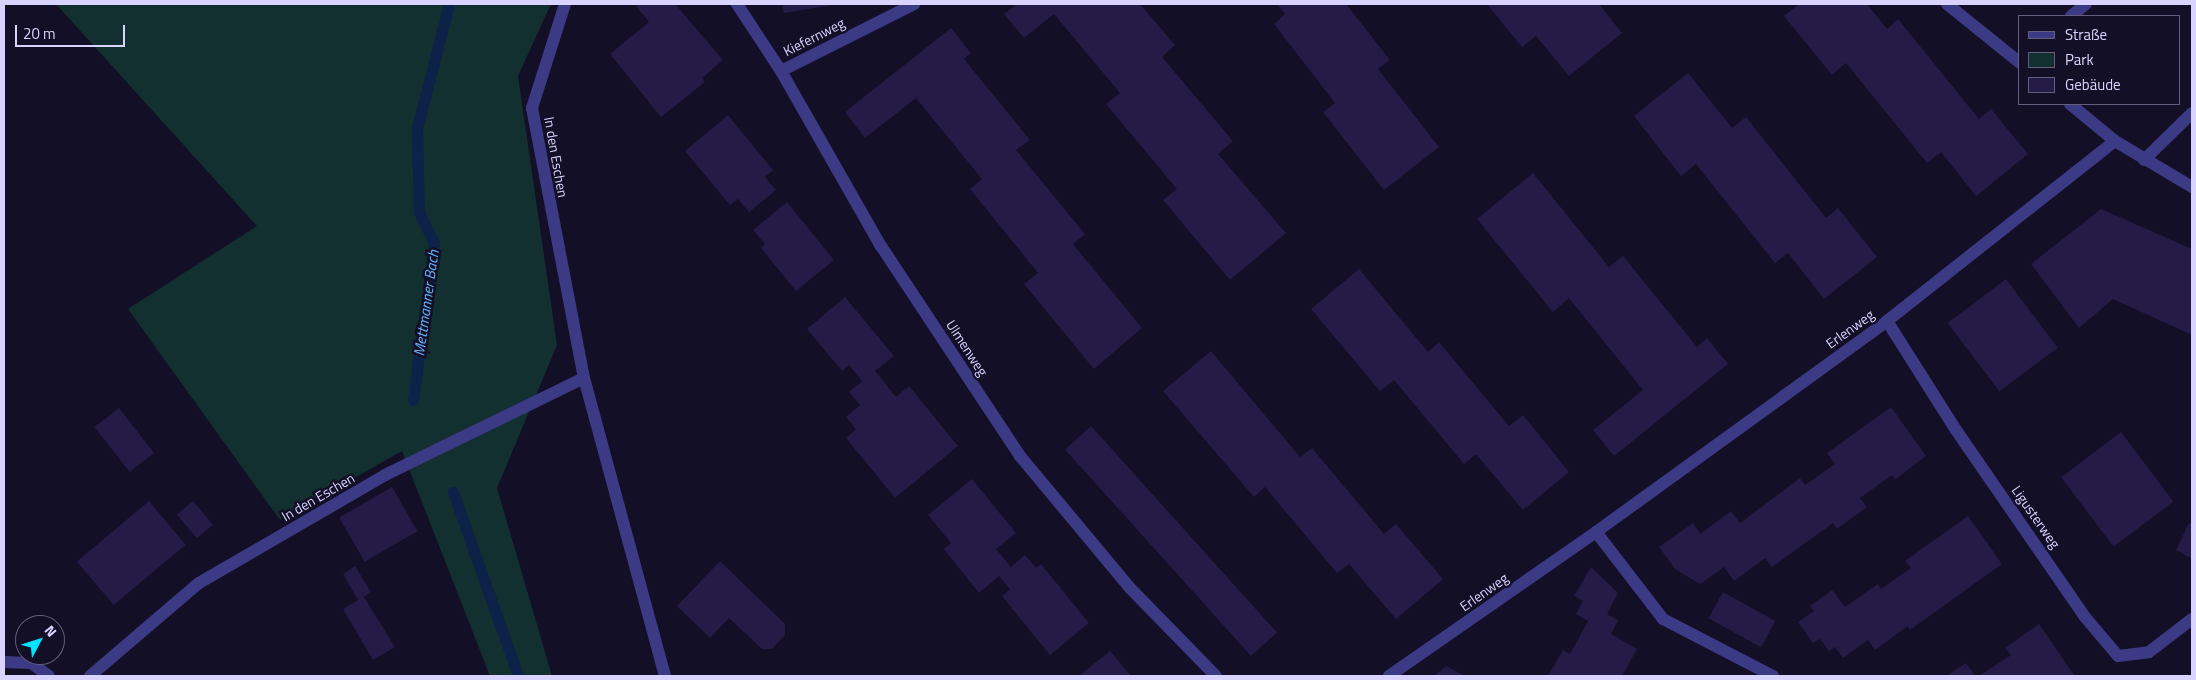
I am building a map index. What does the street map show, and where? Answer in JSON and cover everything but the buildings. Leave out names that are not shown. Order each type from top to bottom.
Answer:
[{"type":"street","name":"In den Eschen","points":[[565,4],[532,108],[584,378],[665,676]]},
{"type":"street","name":"Ulmenweg","points":[[737,4],[781,71],[881,246],[1020,456],[1130,588],[1216,676]]},
{"type":"street","name":"Kiefernweg","points":[[781,71],[914,4]]},
{"type":"street","points":[[1947,4],[2018,61]]},
{"type":"street","points":[[2072,15],[2086,4]]},
{"type":"street","points":[[2071,105],[2115,141],[2192,187]]},
{"type":"street","points":[[2144,160],[2192,113]]},
{"type":"street","name":"Erlenweg","points":[[1389,676],[1596,532],[1887,321],[2115,141]]},
{"type":"street","name":"Ligusterweg","points":[[1887,321],[1956,430],[2085,617],[2118,656],[2149,652],[2192,619]]},
{"type":"street","name":"In den Eschen","points":[[90,676],[199,583],[385,475],[584,378]]},
{"type":"street","points":[[1596,532],[1663,619],[1773,676]]},
{"type":"street","points":[[4,662],[31,662],[49,676]]},
{"type":"green space","points":[[56,4],[551,4],[518,76],[557,345],[497,488],[552,676],[490,676],[402,451],[280,520],[128,309],[257,226]]},
{"type":"waterway","name":"Mettmanner Bach","points":[[413,400],[434,243],[419,212],[417,128],[449,4]]},
{"type":"waterway","name":"Mettmanner Bach","points":[[453,492],[518,676]]}]
